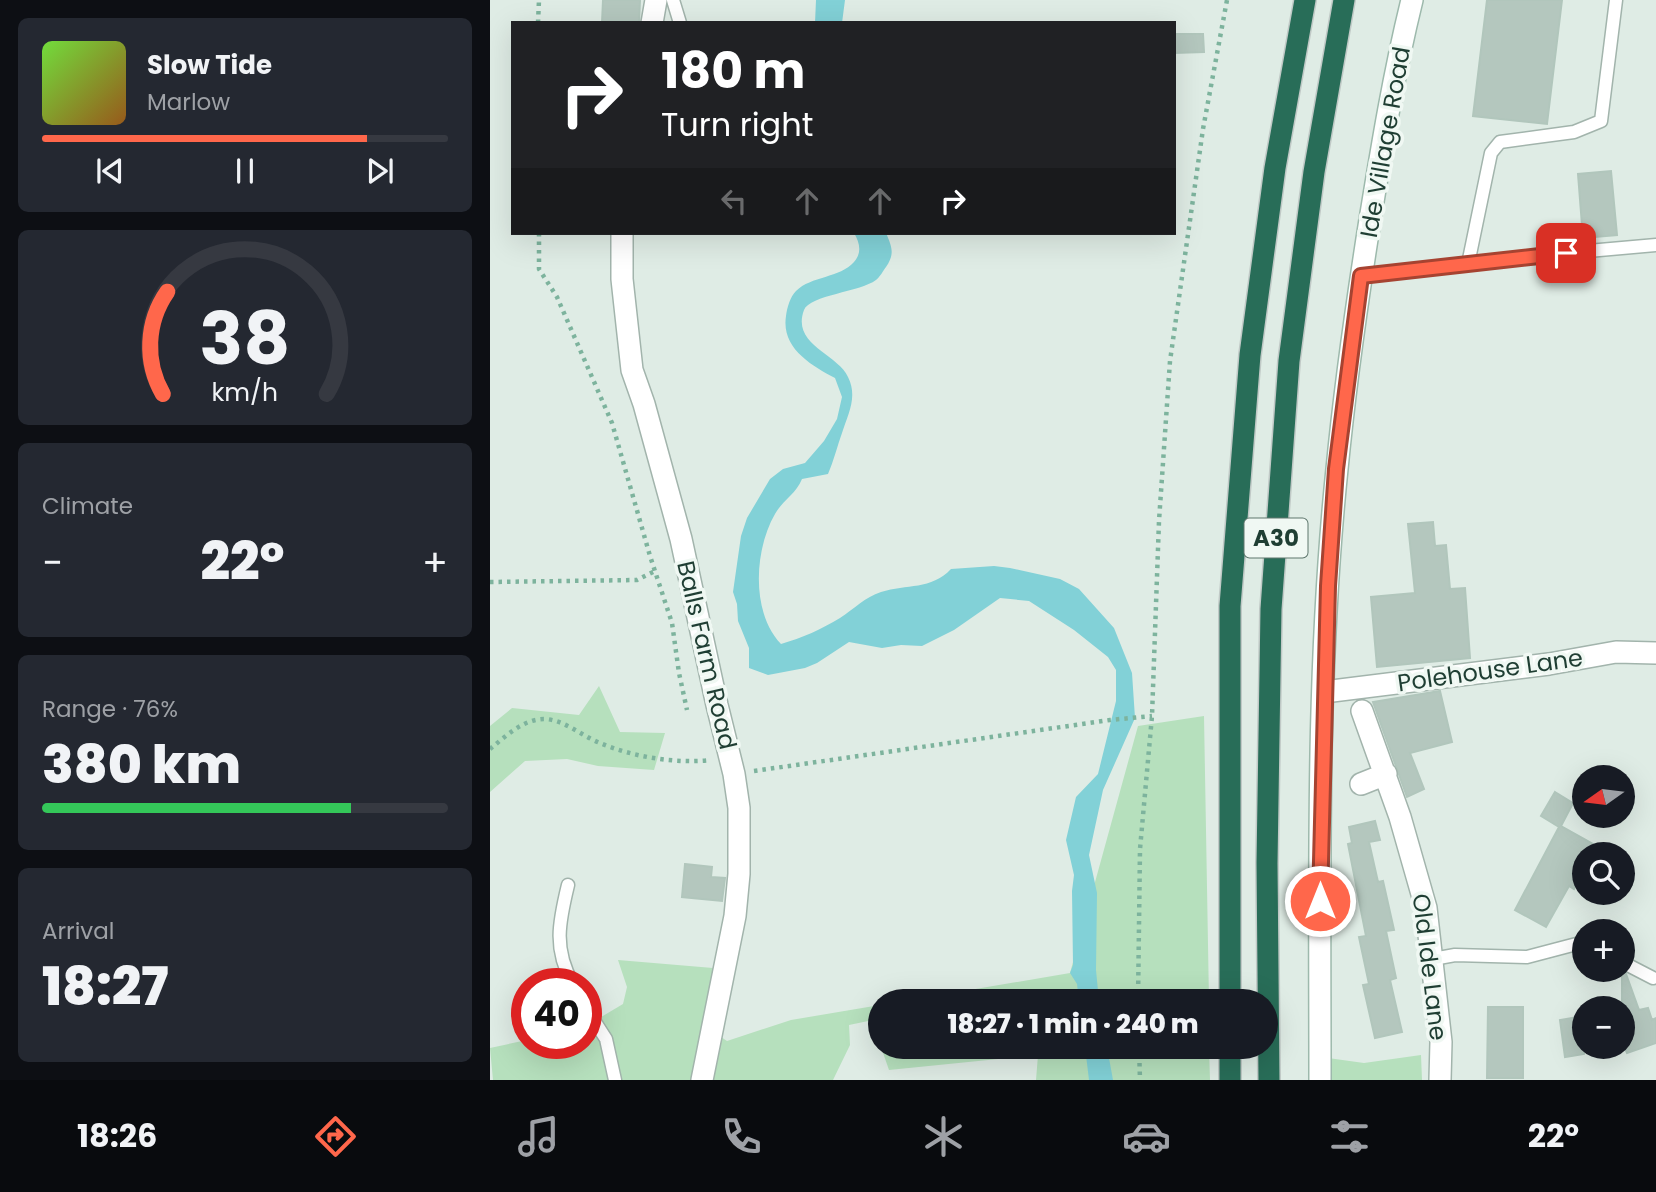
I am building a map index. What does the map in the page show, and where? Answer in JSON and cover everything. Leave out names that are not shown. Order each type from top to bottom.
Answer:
[{"type":"highway","name":"A30","points":[[1230,989],[1230,606],[1250,355],[1275,168],[1305,0]]},
{"type":"highway","name":"A30","points":[[1269,1080],[1266,863],[1272,595],[1289,362],[1314,172],[1344,0]]},
{"type":"highway","points":[[1230,1059],[1230,1080]]},
{"type":"street","points":[[652,21],[656,0]]},
{"type":"street","name":"Ide Village Road","points":[[1320,1080],[1320,850],[1324,692],[1336,469],[1361,276],[1386,120],[1412,0]]},
{"type":"street","name":"Balls Farm Road","points":[[622,235],[621,279],[632,370],[645,404],[681,539],[739,808],[738,885],[734,916],[702,1080]]},
{"type":"street","name":"Polehouse Lane","points":[[1324,692],[1616,652],[1656,653]]},
{"type":"street","name":"Old Ide Lane","points":[[1362,712],[1386,774],[1426,908],[1441,1042],[1440,1080]]},
{"type":"street","points":[[1361,784],[1386,774]]},
{"type":"lane","points":[[673,0],[679,21]]},
{"type":"lane","points":[[1468,264],[1491,153],[1500,142],[1574,132],[1601,121],[1616,0]]},
{"type":"lane","points":[[1361,276],[1656,245]]},
{"type":"lane","points":[[564,968],[559,948],[560,918],[568,886]]},
{"type":"lane","points":[[1433,959],[1455,955],[1527,957],[1572,945]]},
{"type":"lane","points":[[1635,968],[1654,978]]},
{"type":"lane","points":[[602,1033],[606,1039],[615,1080]]},
{"type":"path","points":[[538,21],[539,0]]},
{"type":"path","points":[[1138,989],[1140,849],[1152,716],[1159,521],[1170,361],[1203,129],[1227,0]]},
{"type":"path","points":[[539,235],[539,269],[556,297],[611,423],[672,623],[687,710]]},
{"type":"path","points":[[490,582],[637,580],[655,571]]},
{"type":"path","points":[[490,749],[521,725],[544,719],[561,723],[601,744],[652,758],[732,766],[1152,716]]},
{"type":"path","points":[[1139,1059],[1140,1080]]},
{"type":"green space","points":[[599,686],[620,732],[665,733],[654,770],[598,766],[567,759],[525,761],[490,792],[490,726],[512,708],[579,715]]},
{"type":"green space","points":[[1204,716],[1209,989],[976,989],[1070,973],[1138,726]]},
{"type":"green space","points":[[618,960],[713,968],[703,1025],[727,1041],[791,1020],[868,1007],[868,1021],[849,1025],[850,1045],[833,1080],[493,1080],[490,1048],[511,1043],[511,1059],[602,1059],[602,1016],[623,1004],[627,987]]},
{"type":"green space","points":[[1421,1055],[1422,1080],[1328,1080],[1328,1058],[1364,1063]]},
{"type":"green space","points":[[885,1059],[998,1059],[889,1070]]},
{"type":"green space","points":[[1038,1059],[1209,1059],[1210,1080],[1036,1080]]},
{"type":"water","points":[[816,0],[845,0],[842,21],[815,21]]},
{"type":"water","points":[[855,235],[887,235],[892,254],[880,276],[859,288],[816,301],[804,310],[804,332],[817,348],[843,369],[851,384],[852,398],[828,474],[802,479],[778,509],[768,529],[763,545],[759,581],[764,616],[781,644],[826,626],[875,594],[927,583],[951,569],[994,566],[1060,579],[1079,589],[1114,628],[1132,673],[1135,718],[1103,790],[1089,855],[1097,893],[1098,989],[1078,989],[1070,973],[1073,965],[1074,875],[1066,840],[1076,797],[1098,774],[1116,701],[1116,670],[1108,657],[1074,630],[1029,601],[1000,598],[954,630],[922,646],[882,648],[849,642],[805,668],[768,675],[749,668],[749,648],[738,621],[733,592],[741,536],[747,518],[770,479],[783,469],[805,463],[824,441],[837,419],[842,397],[835,378],[808,361],[793,346],[786,327],[787,310],[796,291],[809,282],[848,267],[854,262],[859,248]]},
{"type":"water","points":[[1086,1059],[1109,1059],[1113,1080],[1089,1080]]},
{"type":"building","points":[[603,0],[640,0],[639,21],[602,21]]},
{"type":"building","points":[[1487,0],[1562,0],[1547,124],[1473,116]]},
{"type":"building","points":[[1176,34],[1203,34],[1204,52],[1176,53]]},
{"type":"building","points":[[1611,171],[1617,235],[1583,238],[1578,174]]},
{"type":"building","points":[[1433,522],[1435,546],[1446,545],[1450,589],[1465,588],[1470,658],[1377,667],[1371,597],[1415,593],[1408,524]]},
{"type":"building","points":[[1440,691],[1452,742],[1410,753],[1424,789],[1407,797],[1373,702]]},
{"type":"building","points":[[1555,792],[1572,802],[1561,826],[1590,842],[1572,842],[1572,888],[1569,886],[1546,927],[1515,910],[1559,827],[1541,816]]},
{"type":"building","points":[[1375,821],[1380,840],[1369,842],[1378,882],[1383,881],[1394,930],[1386,931],[1396,978],[1390,980],[1402,1032],[1375,1038],[1363,985],[1369,984],[1359,937],[1366,936],[1348,844],[1352,843],[1349,827]]},
{"type":"building","points":[[685,864],[712,867],[711,877],[725,878],[722,901],[682,897]]},
{"type":"building","points":[[1622,982],[1629,982],[1634,996],[1622,996]]},
{"type":"building","points":[[1635,999],[1639,1010],[1648,1008],[1652,1020],[1656,1018],[1656,1043],[1635,1050]]},
{"type":"building","points":[[1488,1007],[1523,1007],[1523,1078],[1487,1078]]},
{"type":"building","points":[[1572,1018],[1572,1056],[1565,1057],[1560,1020]]},
{"type":"route","points":[[1320,901],[1328,586],[1336,469],[1361,276],[1566,253]]}]
